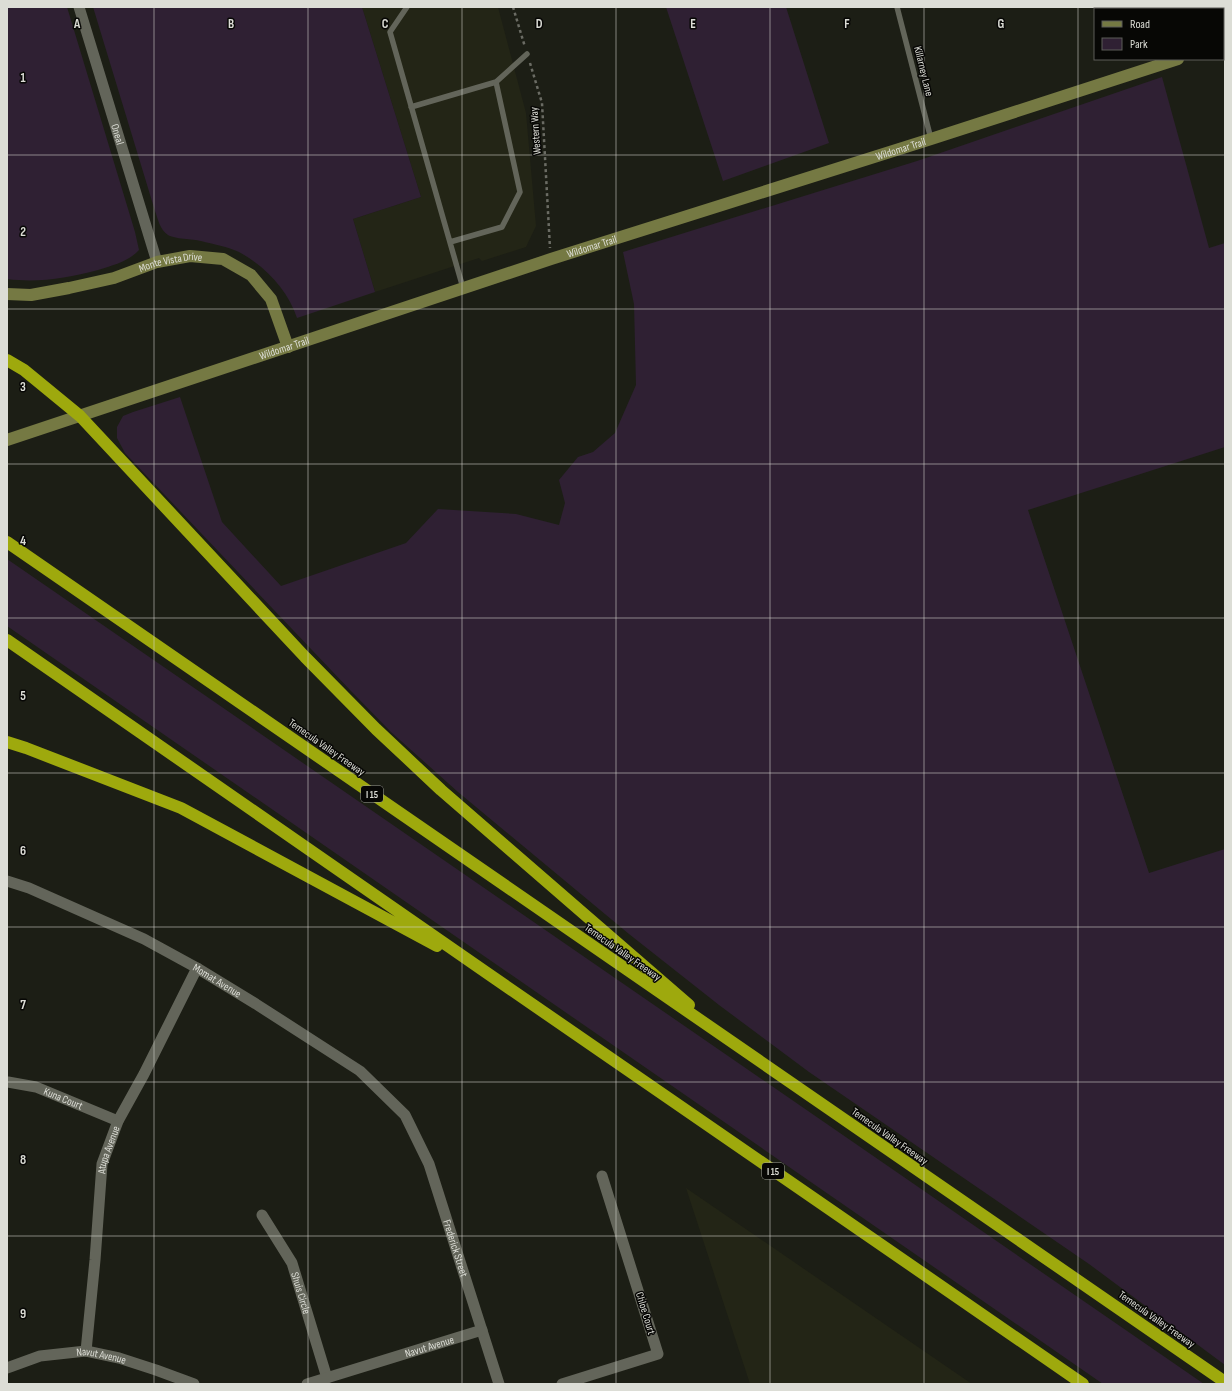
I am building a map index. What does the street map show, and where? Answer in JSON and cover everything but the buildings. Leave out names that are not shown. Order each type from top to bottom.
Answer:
[{"type":"highway","points":[[7,360],[24,370],[80,416],[305,657],[376,729],[441,790],[737,1046]]},
{"type":"highway","name":"Temecula Valley Freeway","points":[[7,542],[1225,1382]]},
{"type":"highway","name":"I 15","points":[[7,640],[1083,1384]]},
{"type":"highway","points":[[7,742],[181,808],[487,973]]},
{"type":"main road","name":"Wildomar Trail","points":[[7,440],[551,259],[931,140],[1175,60]]},
{"type":"main road","name":"Monte Vista Drive","points":[[7,294],[32,295],[69,288],[114,278],[157,262],[190,256],[223,259],[252,275],[271,299],[288,347]]},
{"type":"street","name":"Oneal","points":[[79,7],[157,262]]},
{"type":"street","name":"Momat Avenue","points":[[7,881],[29,888],[144,939],[197,968],[360,1071],[405,1115]]},
{"type":"street","name":"Atupa Avenue","points":[[86,1351],[95,1260],[102,1164],[118,1121],[144,1074],[197,968]]},
{"type":"street","name":"Kuna Court","points":[[8,1082],[36,1087],[118,1121]]},
{"type":"street","name":"Frederick Street","points":[[405,1115],[429,1164],[499,1384]]},
{"type":"street","name":"Chloe Court","points":[[562,1384],[658,1354],[602,1176]]},
{"type":"street","name":"Shuis Circle","points":[[262,1215],[292,1263],[327,1378]]},
{"type":"street","name":"Navut Avenue","points":[[307,1384],[482,1330]]},
{"type":"street","name":"Navut Avenue","points":[[7,1368],[40,1356],[86,1351],[119,1358],[194,1384]]},
{"type":"lane","points":[[407,7],[390,32],[463,288]]},
{"type":"lane","name":"Killarney Lane","points":[[897,7],[931,140]]},
{"type":"lane","points":[[411,107],[496,82],[527,54]]},
{"type":"lane","points":[[450,242],[502,227],[520,192],[496,82]]},
{"type":"path","name":"Western Way","points":[[513,7],[542,103],[551,259]]},
{"type":"shaded area","points":[[362,7],[498,7],[526,113],[536,226],[526,247],[482,261],[479,258],[375,292],[353,219],[421,197]]},
{"type":"shaded area","points":[[686,1188],[972,1384],[750,1384]]},
{"type":"green space","points":[[7,7],[67,7],[135,232],[139,250],[120,263],[98,270],[64,277],[42,280],[7,279]]},
{"type":"green space","points":[[93,7],[362,7],[421,197],[353,219],[375,292],[297,318],[282,289],[258,264],[249,258],[239,252],[225,247],[198,240],[175,237],[165,233],[155,211]]},
{"type":"green space","points":[[666,7],[786,7],[829,143],[723,181]]},
{"type":"green space","points":[[1225,7],[1225,16],[1224,8],[1150,8]]},
{"type":"green space","points":[[1162,77],[1209,248],[1225,243],[1225,447],[1028,510],[1149,873],[1225,849],[1225,1365],[1089,1264],[809,1072],[719,1005],[629,934],[458,792],[391,732],[350,690],[125,453],[117,438],[117,427],[123,416],[180,397],[222,522],[281,586],[406,543],[438,509],[516,514],[559,525],[565,503],[559,480],[578,457],[593,452],[615,433],[636,385],[634,304],[623,252],[917,161]]},
{"type":"green space","points":[[7,559],[1204,1384],[1103,1384],[7,626]]}]
